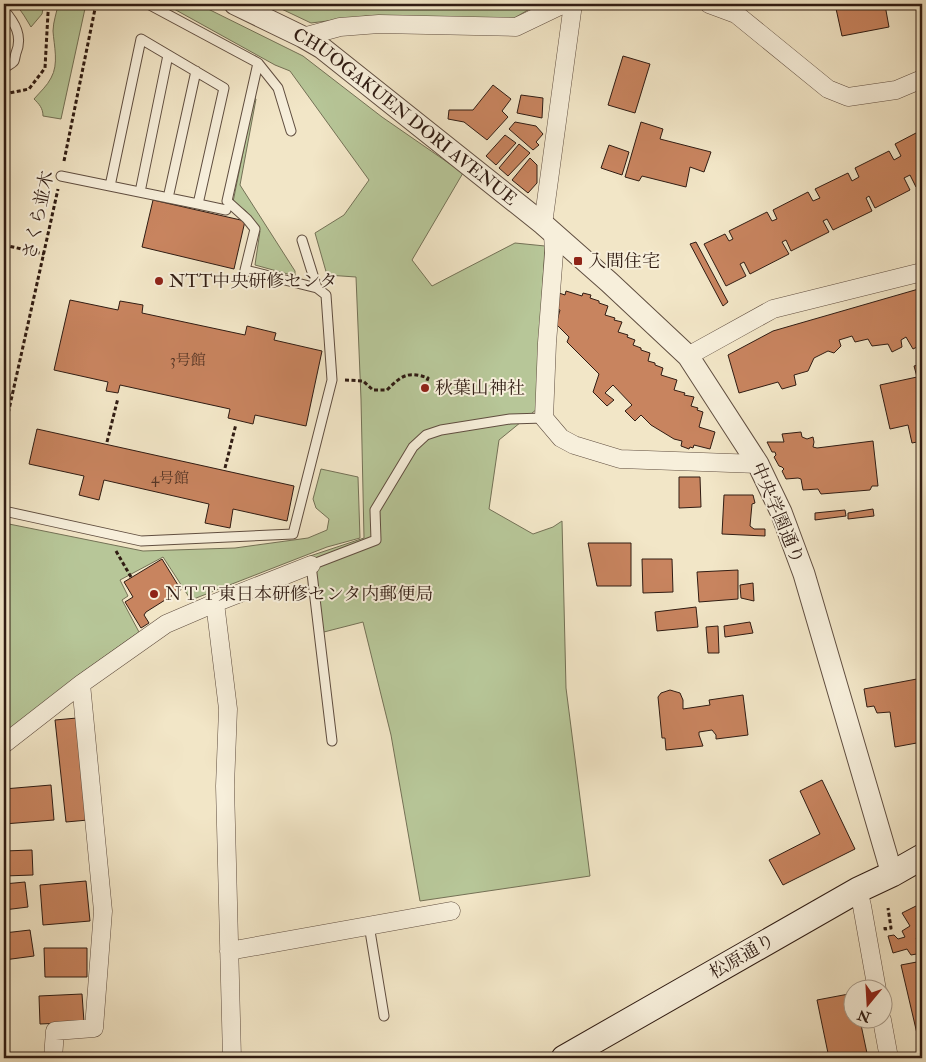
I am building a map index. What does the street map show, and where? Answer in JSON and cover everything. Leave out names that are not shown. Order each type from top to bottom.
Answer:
[{"type":"main road","name":"松原通り","points":[[564,1058],[858,890],[922,857]]},
{"type":"street","name":"CHUOGAKUEN DORI AVENUE","points":[[235,4],[303,36],[329,54],[548,228]]},
{"type":"street","points":[[303,36],[340,27],[379,24],[516,26],[564,4]]},
{"type":"street","points":[[573,4],[548,228],[554,253],[546,343],[544,418],[561,438],[574,445],[620,459],[758,464]]},
{"type":"street","points":[[709,4],[736,14],[828,89],[848,97],[896,90],[922,79]]},
{"type":"street","name":"中央学園通り","points":[[548,228],[688,356],[758,464],[781,512],[804,574],[892,874]]},
{"type":"street","points":[[688,356],[773,309],[922,272]]},
{"type":"street","points":[[4,744],[81,684],[166,624],[311,565]]},
{"type":"street","points":[[215,603],[228,709],[225,777],[232,1058]]},
{"type":"street","points":[[53,1058],[55,1031],[94,1028],[103,911],[81,684]]},
{"type":"street","points":[[858,890],[875,980]]},
{"type":"street","points":[[229,951],[451,911]]},
{"type":"street","points":[[884,1030],[889,1058]]},
{"type":"lane","points":[[148,4],[258,63],[278,88],[291,131]]},
{"type":"lane","points":[[4,10],[12,19],[19,36],[19,46],[13,62],[4,68]]},
{"type":"lane","points":[[110,186],[140,39],[224,88],[198,204]]},
{"type":"lane","points":[[140,192],[168,55]]},
{"type":"lane","points":[[226,209],[258,63]]},
{"type":"lane","points":[[168,198],[196,71]]},
{"type":"lane","points":[[4,511],[141,541],[293,534],[332,380],[326,295],[317,288],[245,270],[255,229],[247,219],[226,209],[60,176]]},
{"type":"lane","points":[[302,240],[317,288]]},
{"type":"lane","points":[[332,741],[311,565],[376,540],[375,510],[413,447],[426,435],[442,430],[510,419],[544,418]]},
{"type":"lane","points":[[369,925],[384,1016]]},
{"type":"path","points":[[4,94],[29,89],[45,68],[50,4]]},
{"type":"path","name":"さくら並木","points":[[4,432],[44,254],[96,4]]},
{"type":"path","points":[[4,245],[44,254]]},
{"type":"path","points":[[332,380],[363,381],[373,390],[387,390],[396,380],[405,375],[418,375],[428,378],[425,386]]},
{"type":"path","points":[[4,393],[11,395]]},
{"type":"path","points":[[107,442],[118,398]]},
{"type":"path","points":[[226,468],[236,424]]},
{"type":"path","points":[[106,533],[132,577]]},
{"type":"green space","points":[[15,4],[44,4],[42,14],[31,27]]},
{"type":"green space","points":[[58,4],[86,4],[61,119],[43,116],[39,104],[34,99],[48,84],[55,67],[53,28]]},
{"type":"green space","points":[[165,4],[198,4],[303,56],[382,117],[463,173],[412,260],[432,286],[515,243],[545,246],[537,409],[499,440],[489,509],[533,534],[553,527],[562,521],[566,688],[590,876],[420,901],[391,735],[363,622],[320,633],[311,565],[307,557],[364,538],[356,277],[327,275],[315,233],[344,215],[369,180],[290,71],[275,65]]},
{"type":"green space","points":[[271,4],[538,4],[511,20],[367,16],[311,23]]},
{"type":"green space","points":[[254,98],[256,99],[240,185],[295,271],[295,276],[255,265],[260,231],[246,211],[233,202]]},
{"type":"green space","points":[[321,469],[358,477],[360,538],[327,547],[191,600],[163,557],[120,580],[128,596],[122,600],[139,632],[77,676],[4,739],[4,523],[143,551],[235,548],[308,538],[327,530],[329,519],[316,508],[313,499]]},
{"type":"building","points":[[835,4],[889,4],[885,5],[889,27],[842,36]]},
{"type":"building","points":[[623,56],[650,64],[635,113],[608,105]]},
{"type":"building","points":[[493,85],[511,99],[502,111],[508,117],[487,140],[464,122],[448,119],[449,110],[473,110]]},
{"type":"building","points":[[521,95],[543,98],[542,118],[517,113]]},
{"type":"building","points":[[515,122],[536,126],[543,134],[536,142],[539,145],[533,150],[509,129]]},
{"type":"building","points":[[641,122],[663,129],[660,139],[711,152],[704,172],[690,167],[686,187],[642,176],[639,181],[625,177]]},
{"type":"building","points":[[916,133],[922,143],[920,145],[922,150],[922,184],[916,187],[910,175],[904,178],[910,190],[875,208],[869,196],[866,198],[872,211],[833,230],[827,219],[823,221],[829,232],[791,251],[786,240],[782,242],[789,254],[750,274],[744,262],[740,264],[746,276],[726,286],[704,244],[725,234],[729,241],[733,239],[729,231],[767,212],[772,221],[777,219],[773,210],[808,192],[813,201],[820,198],[815,189],[848,173],[852,181],[859,177],[855,168],[889,151],[894,160],[901,156],[895,144]]},
{"type":"building","points":[[505,135],[516,143],[496,165],[486,156]]},
{"type":"building","points":[[519,144],[530,153],[508,176],[499,168]]},
{"type":"building","points":[[609,145],[629,152],[622,175],[601,168]]},
{"type":"building","points":[[530,158],[537,165],[537,183],[528,193],[512,180]]},
{"type":"building","points":[[153,200],[245,221],[234,269],[142,247]]},
{"type":"building","points":[[696,242],[728,302],[723,306],[690,244]]},
{"type":"building","points":[[922,288],[922,352],[919,346],[913,349],[906,337],[901,340],[902,347],[892,352],[888,344],[872,346],[868,339],[855,342],[852,336],[839,340],[841,346],[834,353],[828,351],[814,358],[808,371],[794,375],[796,385],[782,389],[778,382],[739,393],[728,355],[773,331]]},
{"type":"building","points":[[566,291],[582,296],[583,293],[591,295],[590,298],[608,306],[605,315],[622,322],[618,332],[628,335],[627,337],[635,340],[633,345],[650,353],[648,361],[663,368],[661,375],[677,380],[674,390],[694,397],[691,406],[703,412],[699,427],[715,432],[710,449],[694,445],[693,448],[690,447],[689,449],[681,446],[682,441],[674,439],[651,425],[641,415],[635,421],[625,411],[632,405],[613,385],[605,393],[614,400],[607,406],[593,392],[599,374],[567,342],[569,337],[556,324],[560,310],[554,308],[559,293],[565,295]]},
{"type":"building","points":[[70,300],[118,310],[120,301],[143,305],[142,313],[245,335],[247,326],[276,333],[274,340],[322,351],[306,426],[255,415],[253,424],[228,418],[230,409],[120,385],[118,393],[106,391],[108,382],[54,370]]},
{"type":"building","points":[[922,364],[922,441],[912,443],[908,425],[890,429],[880,385],[917,377],[914,366]]},
{"type":"building","points":[[37,429],[294,486],[287,521],[233,509],[230,528],[205,523],[209,504],[104,480],[99,500],[79,495],[84,476],[29,464]]},
{"type":"building","points":[[801,432],[802,437],[807,439],[813,437],[813,447],[817,448],[873,441],[878,486],[872,486],[870,490],[821,494],[818,489],[803,490],[801,479],[786,479],[782,471],[784,469],[779,466],[774,457],[776,455],[775,452],[772,452],[767,442],[784,442],[782,434]]},
{"type":"building","points":[[679,477],[700,477],[701,507],[679,508]]},
{"type":"building","points":[[724,495],[753,495],[755,503],[752,504],[750,526],[754,529],[765,529],[765,536],[722,534]]},
{"type":"building","points":[[873,509],[874,516],[848,519],[848,513]]},
{"type":"building","points":[[845,510],[846,516],[815,520],[815,513]]},
{"type":"building","points":[[588,543],[631,543],[631,586],[597,586]]},
{"type":"building","name":"ＮＴＴ東日本研修センタ内郵便局","points":[[162,559],[181,590],[146,612],[144,615],[149,623],[141,628],[125,602],[133,597],[124,582]]},
{"type":"building","points":[[642,559],[672,559],[673,592],[643,593]]},
{"type":"building","points":[[738,570],[738,599],[699,602],[697,572]]},
{"type":"building","points":[[753,583],[754,601],[741,598],[740,585]]},
{"type":"building","points":[[696,607],[698,627],[657,631],[655,612]]},
{"type":"building","points":[[750,622],[753,633],[725,637],[724,626]]},
{"type":"building","points":[[718,626],[719,653],[708,653],[706,627]]},
{"type":"building","points":[[922,678],[922,742],[895,747],[890,712],[877,713],[874,706],[867,707],[864,689]]},
{"type":"building","points":[[670,690],[680,693],[683,700],[683,709],[710,705],[709,700],[743,695],[748,735],[716,739],[716,735],[712,730],[699,732],[703,746],[666,750],[665,738],[662,738],[658,697],[661,693]]},
{"type":"building","points":[[77,718],[88,820],[66,822],[55,720]]},
{"type":"building","points":[[822,780],[855,849],[783,885],[769,860],[820,834],[800,791]]},
{"type":"building","points":[[51,785],[54,820],[4,824],[4,789]]},
{"type":"building","points":[[32,850],[33,875],[4,876],[4,851]]},
{"type":"building","points":[[86,881],[90,921],[43,925],[40,885]]},
{"type":"building","points":[[25,882],[28,907],[4,910],[4,884]]},
{"type":"building","points":[[922,903],[922,936],[916,938],[922,947],[922,953],[911,955],[907,949],[893,953],[888,936],[894,935],[898,939],[905,937],[902,931],[910,926],[902,913]]},
{"type":"building","points":[[30,930],[34,956],[4,960],[4,933]]},
{"type":"building","points":[[44,948],[87,948],[87,977],[45,977]]},
{"type":"building","points":[[922,961],[922,1055],[901,965]]},
{"type":"building","points":[[82,994],[84,1022],[40,1024],[39,996]]},
{"type":"building","points":[[844,995],[844,1030],[862,1030],[868,1058],[829,1058],[817,1000]]},
{"type":"place","name":"入間住宅","points":[[578,261]]},
{"type":"place","name":"NTT中央研修センタ","points":[[159,281]]},
{"type":"place","name":"秋葉山神社","points":[[425,388]]},
{"type":"place","name":"ＮＴＴ東日本研修センタ内郵便局","points":[[154,594]]}]
